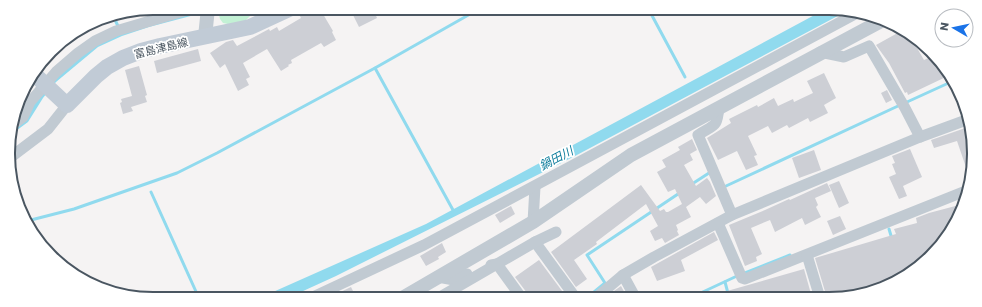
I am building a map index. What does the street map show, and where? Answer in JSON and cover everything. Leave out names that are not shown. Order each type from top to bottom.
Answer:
[{"type":"main road","name":"富島津島線","points":[[62,100],[107,67],[123,58],[160,46],[250,27],[275,15]]},
{"type":"main road","points":[[38,78],[62,100]]},
{"type":"street","points":[[20,119],[23,117],[30,102],[56,72],[95,41],[116,31],[170,15]]},
{"type":"street","points":[[205,37],[208,15]]},
{"type":"street","points":[[324,292],[424,245],[535,187],[850,17]]},
{"type":"street","points":[[412,292],[533,222],[631,155],[820,52],[875,24]]},
{"type":"street","points":[[820,52],[844,57],[869,46],[920,137]]},
{"type":"street","points":[[15,154],[48,130],[62,100]]},
{"type":"street","points":[[719,107],[718,120],[716,124],[698,135],[732,215]]},
{"type":"street","points":[[603,292],[623,275],[654,256],[732,215],[920,137],[963,121]]},
{"type":"street","points":[[533,222],[535,187]]},
{"type":"street","points":[[718,222],[742,278],[745,279],[961,193]]},
{"type":"street","points":[[451,292],[535,242],[556,232]]},
{"type":"street","points":[[535,242],[571,292]]},
{"type":"street","points":[[807,255],[818,292]]},
{"type":"street","points":[[438,277],[454,280],[482,267],[497,264]]},
{"type":"street","points":[[497,264],[517,292]]},
{"type":"street","points":[[623,275],[632,292]]},
{"type":"green space","points":[[219,15],[251,15],[242,24],[233,25],[223,23]]},
{"type":"water","points":[[180,15],[194,15],[149,27],[122,36],[98,47],[56,82],[43,98],[28,122],[17,130],[20,120],[54,80],[96,44],[149,23]]},
{"type":"water","name":"鍋田川","points":[[815,15],[838,16],[575,156],[336,276],[301,292],[273,292],[426,224]]},
{"type":"building","points":[[300,15],[324,15],[333,31],[332,32],[336,40],[324,47],[321,43],[291,60],[292,63],[281,71],[267,49],[243,63],[250,77],[246,79],[249,85],[238,91],[225,64],[220,68],[210,53],[226,42],[233,40],[237,46],[269,29],[270,31],[277,27],[279,31],[301,18]]},
{"type":"building","points":[[353,15],[376,15],[377,18],[359,27]]},
{"type":"building","points":[[897,33],[917,47],[924,60],[928,58],[933,62],[944,78],[908,95],[907,92],[905,93],[889,63],[876,45]]},
{"type":"building","points":[[198,49],[201,61],[157,73],[154,61]]},
{"type":"building","points":[[139,66],[147,95],[145,96],[147,102],[131,107],[133,111],[123,114],[120,103],[122,102],[121,99],[132,96],[125,70]]},
{"type":"building","points":[[824,73],[836,98],[824,105],[828,113],[810,122],[808,118],[789,128],[787,125],[772,133],[768,126],[748,136],[757,155],[754,156],[758,165],[746,170],[737,151],[718,160],[707,138],[731,123],[729,119],[757,105],[758,107],[774,98],[778,106],[793,99],[794,102],[813,93],[807,81]]},
{"type":"building","points":[[887,90],[892,100],[886,103],[881,93]]},
{"type":"building","points":[[964,128],[967,144],[966,168],[957,141],[934,148],[931,140]]},
{"type":"building","points":[[692,139],[697,150],[690,154],[693,160],[684,165],[696,186],[707,178],[716,196],[706,204],[700,197],[686,207],[691,217],[676,225],[679,235],[665,243],[662,238],[655,241],[650,231],[658,226],[646,204],[596,242],[597,244],[574,260],[587,279],[576,287],[551,252],[641,185],[660,211],[664,209],[668,212],[682,204],[675,189],[668,192],[657,172],[666,167],[662,160],[680,150],[678,147]]},
{"type":"building","points":[[910,149],[922,177],[903,186],[907,196],[899,199],[889,177],[896,174],[892,164],[895,163],[892,156]]},
{"type":"building","points":[[814,150],[821,170],[799,178],[792,158]]},
{"type":"building","points":[[839,181],[849,203],[839,208],[829,185]]},
{"type":"building","points":[[827,183],[831,191],[815,198],[818,205],[816,207],[821,217],[805,225],[802,218],[775,232],[770,220],[751,228],[762,254],[756,257],[757,261],[745,266],[729,225]]},
{"type":"building","points":[[511,206],[515,214],[500,223],[495,215]]},
{"type":"building","points":[[957,206],[953,215],[938,238],[913,263],[890,278],[864,287],[847,291],[825,292],[815,258],[896,234],[894,229],[917,223],[916,218]]},
{"type":"building","points":[[840,216],[846,229],[833,235],[827,221]]},
{"type":"building","points":[[714,232],[718,240],[681,260],[685,271],[657,281],[651,267]]},
{"type":"building","points":[[442,243],[446,252],[438,257],[439,259],[426,266],[420,256]]},
{"type":"building","points":[[539,260],[563,292],[526,292],[515,277]]},
{"type":"building","points":[[804,269],[810,292],[724,292]]},
{"type":"building","points":[[621,286],[624,292],[615,292]]},
{"type":"building","points":[[351,287],[354,292],[340,292]]},
{"type":"waterway","points":[[32,220],[74,209],[177,173],[375,68],[468,15]]},
{"type":"waterway","points":[[652,15],[685,77]]},
{"type":"waterway","points":[[116,21],[118,26]]},
{"type":"waterway","points":[[375,68],[453,210]]},
{"type":"waterway","points":[[907,102],[948,83]]},
{"type":"waterway","points":[[726,186],[898,106]]},
{"type":"waterway","points":[[692,184],[709,173]]},
{"type":"waterway","points":[[151,192],[196,292]]},
{"type":"waterway","points":[[594,292],[605,283],[587,255],[681,192]]},
{"type":"waterway","points":[[889,229],[892,239]]},
{"type":"waterway","points":[[745,273],[790,255]]},
{"type":"waterway","points":[[703,292],[737,276]]},
{"type":"waterway","points":[[725,282],[728,292]]}]
